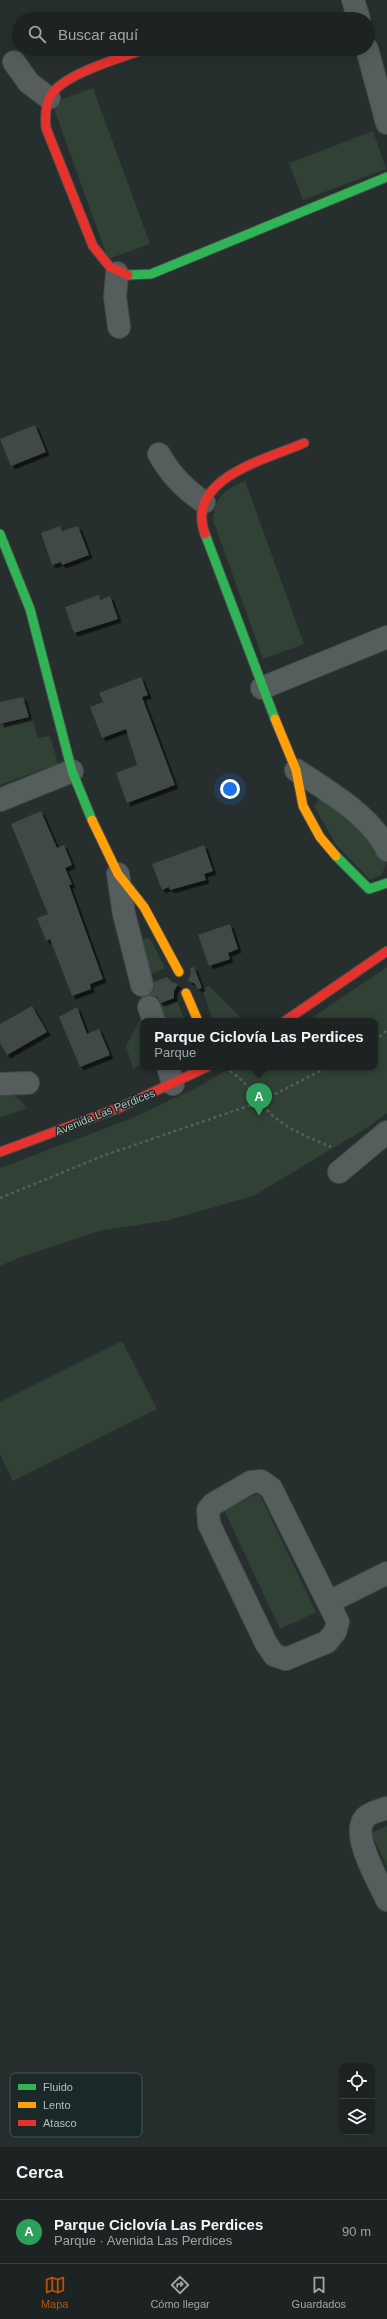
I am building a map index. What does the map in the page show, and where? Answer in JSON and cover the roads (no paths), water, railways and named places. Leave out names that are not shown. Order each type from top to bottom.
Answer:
[{"type":"street","points":[[353,0],[357,12]]},
{"type":"street","points":[[127,56],[71,77],[57,87],[49,98],[45,113],[46,128],[93,246],[103,262],[117,273],[128,276],[151,274],[387,177]]},
{"type":"street","points":[[369,56],[387,123]]},
{"type":"street","points":[[14,62],[29,83],[49,98]]},
{"type":"street","points":[[117,273],[115,297],[119,327]]},
{"type":"street","points":[[304,443],[223,477],[209,492],[204,502],[201,514],[205,539],[262,688],[296,770],[303,806],[325,842],[342,864],[368,889],[387,883]]},
{"type":"street","points":[[159,454],[167,469],[179,482],[204,502]]},
{"type":"street","points":[[0,534],[30,609],[72,771],[92,820],[118,874],[147,912],[179,972]]},
{"type":"street","points":[[262,688],[387,637]]},
{"type":"street","points":[[296,770],[340,799],[382,838],[387,850]]},
{"type":"street","points":[[0,800],[72,771]]},
{"type":"street","points":[[118,874],[125,921],[142,985]]},
{"type":"street","points":[[289,1018],[387,950]]},
{"type":"street","points":[[186,993],[197,1018]]},
{"type":"street","name":"Avenida Las Perdices","points":[[0,1152],[121,1106],[171,1076],[195,1070]]},
{"type":"street","points":[[0,1084],[28,1083]]},
{"type":"street","points":[[339,1172],[387,1132]]},
{"type":"street","points":[[251,1482],[261,1482],[271,1488],[329,1602],[338,1622],[335,1632],[327,1642],[286,1659],[274,1655],[266,1643],[209,1524],[208,1510],[213,1504],[251,1482]]},
{"type":"street","points":[[329,1602],[387,1573]]},
{"type":"street","points":[[387,1808],[365,1817],[359,1827],[360,1840],[387,1900]]},
{"type":"place","name":"Parque Ciclovía Las Perdices","points":[[259,1116]]}]
